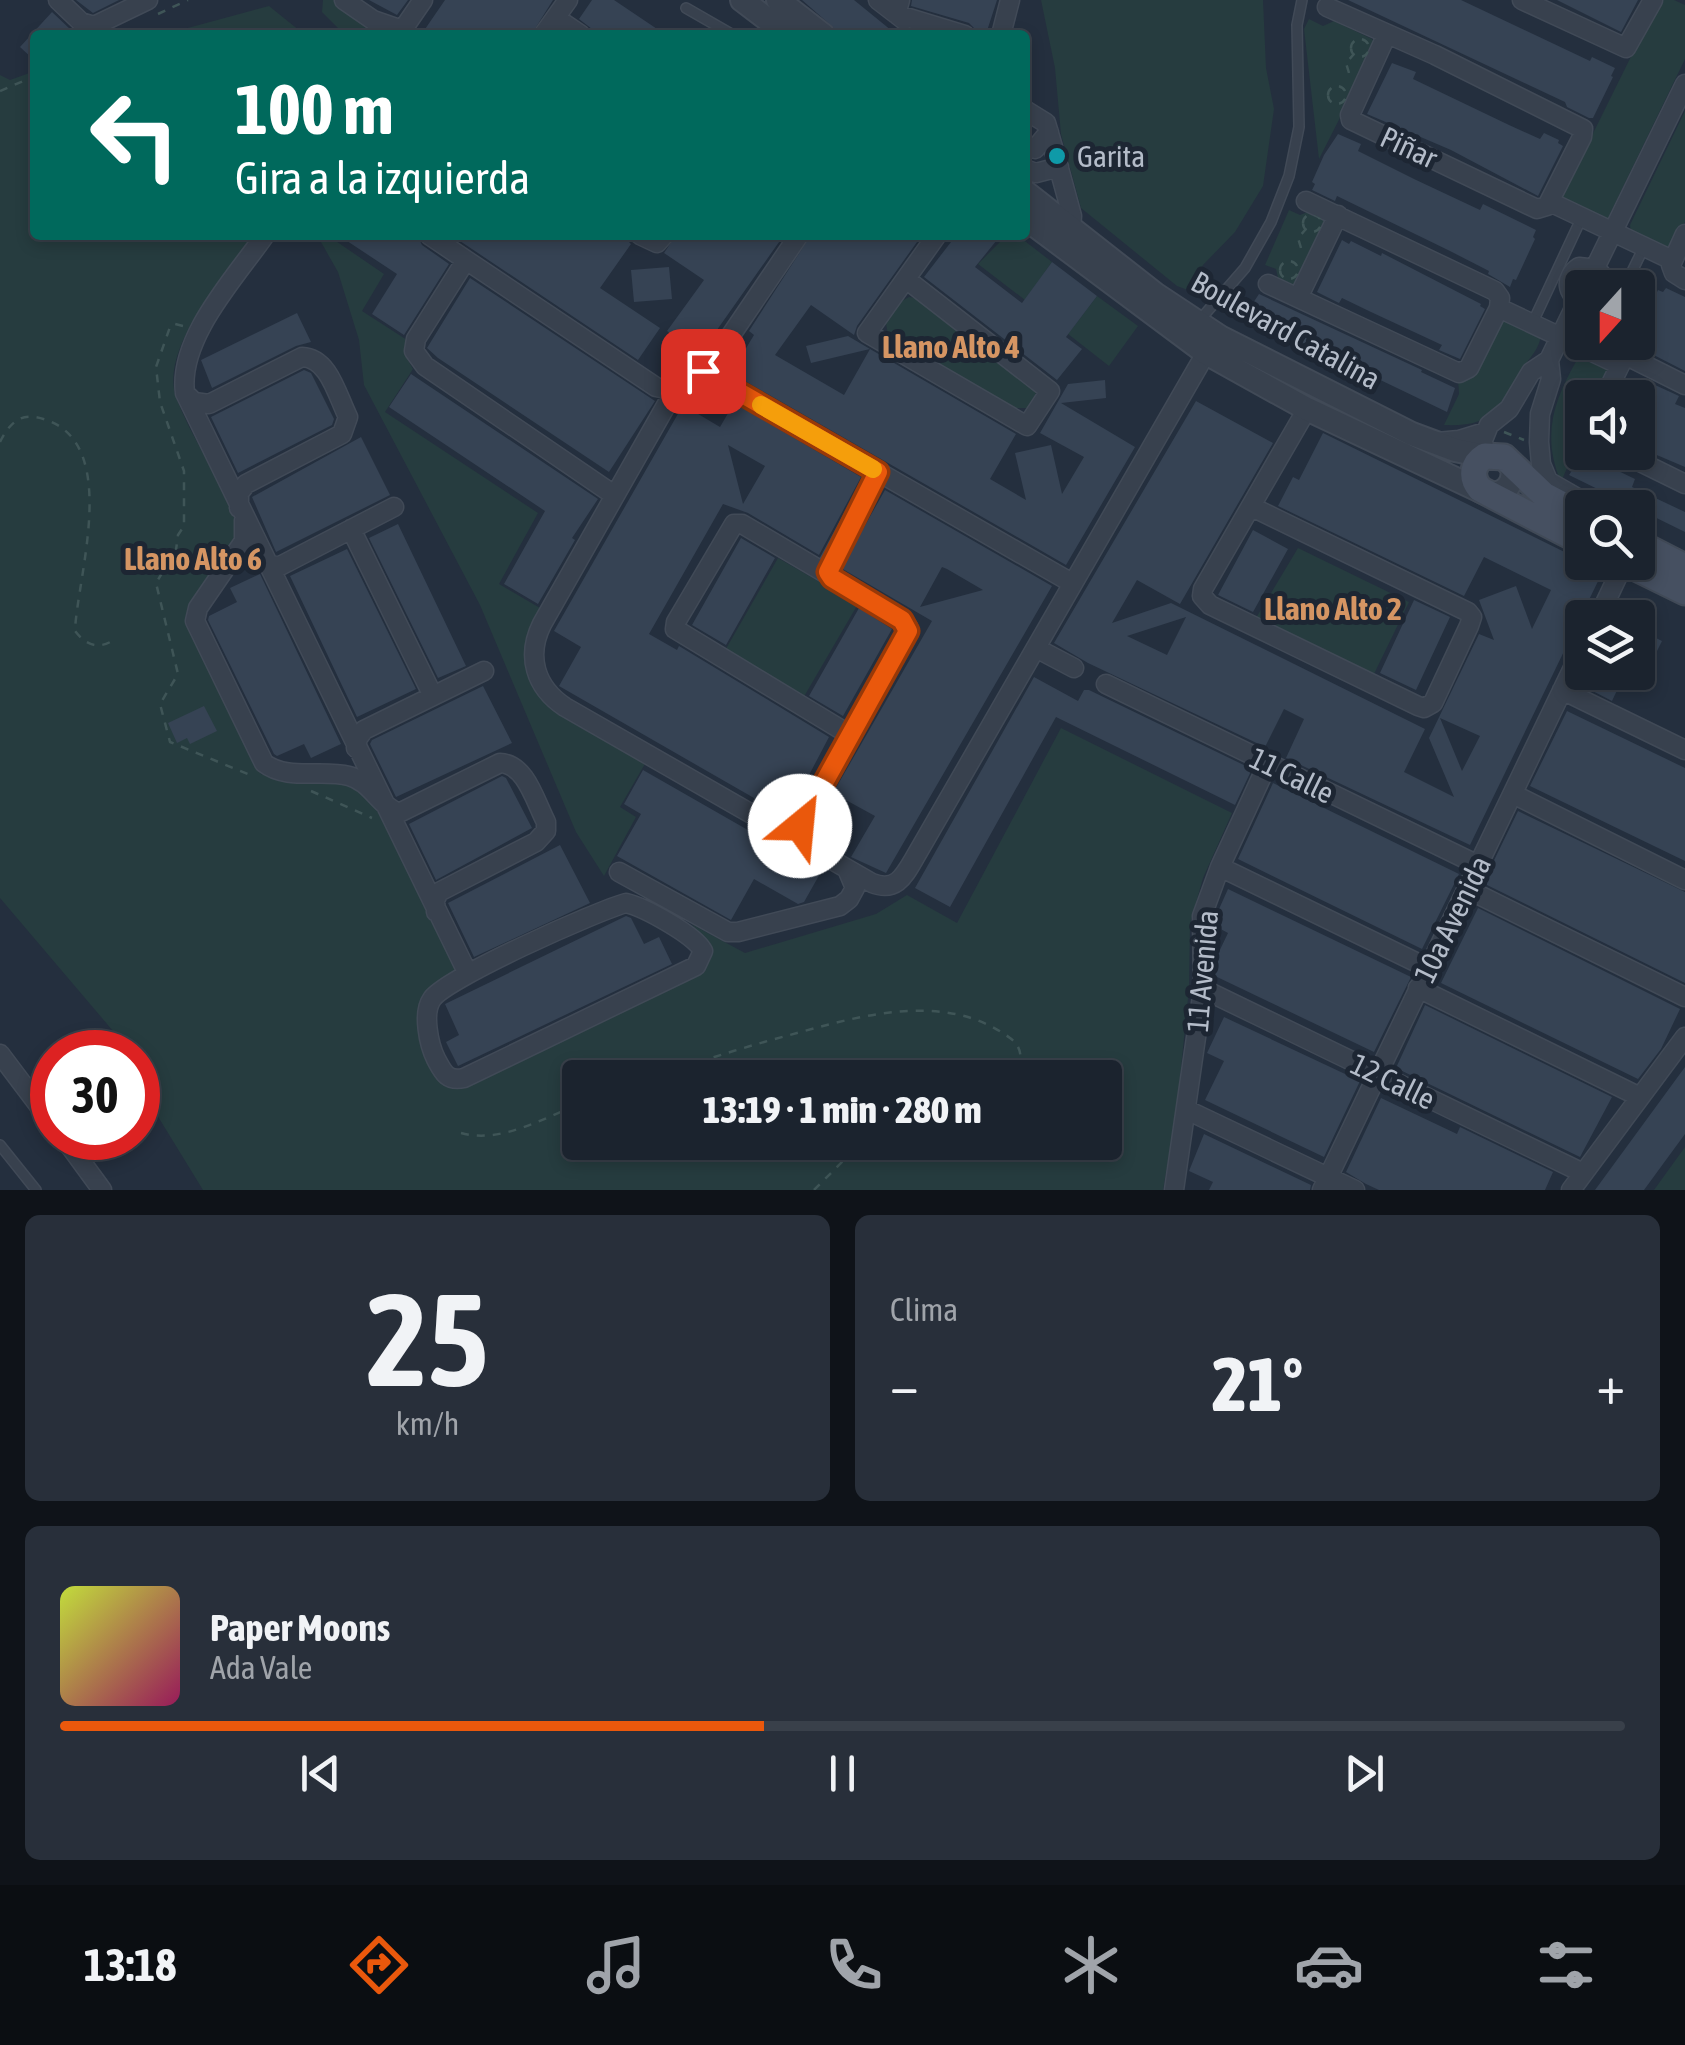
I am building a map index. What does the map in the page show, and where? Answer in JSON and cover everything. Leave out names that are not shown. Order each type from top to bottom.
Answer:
[{"type":"main road","points":[[1498,461],[1565,515]]},
{"type":"main road","points":[[1498,461],[1565,515]]},
{"type":"main road","points":[[1655,552],[1685,567]]},
{"type":"main road","points":[[1655,578],[1685,592]]},
{"type":"street","points":[[58,0],[90,26],[99,26],[148,0]]},
{"type":"street","points":[[344,0],[395,30]]},
{"type":"street","points":[[403,30],[424,0]]},
{"type":"street","points":[[547,30],[568,0]]},
{"type":"street","points":[[742,0],[774,30]]},
{"type":"street","points":[[778,0],[817,30]]},
{"type":"street","points":[[878,0],[953,30]]},
{"type":"street","points":[[1001,30],[1010,0]]},
{"type":"street","points":[[1522,0],[1626,48],[1653,0]]},
{"type":"street","points":[[898,7],[919,30]]},
{"type":"street","points":[[1328,7],[1582,129],[1582,137],[1550,202]]},
{"type":"street","points":[[556,18],[574,30]]},
{"type":"street","name":"Piñar","points":[[1387,34],[1351,120],[1537,209],[1544,209],[1550,202],[1672,260]]},
{"type":"street","points":[[1595,268],[1685,84]]},
{"type":"street","points":[[1030,113],[1046,123],[1072,228]]},
{"type":"street","points":[[1030,158],[1048,132]]},
{"type":"street","points":[[1030,161],[1036,174],[1057,161]]},
{"type":"street","name":"Boulevard Catalina","points":[[1030,196],[1196,323],[1432,442],[1498,461]]},
{"type":"street","points":[[1268,284],[1458,373],[1470,368],[1499,308],[1500,298],[1495,291],[1306,200]]},
{"type":"street","points":[[1298,298],[1338,215]]},
{"type":"street","name":"Boulevard Catalina","points":[[1030,222],[1206,353],[1308,408],[1456,478],[1498,461]]},
{"type":"street","points":[[1685,234],[1672,260],[1674,274],[1685,280]]},
{"type":"street","points":[[262,240],[192,343],[184,370],[185,393],[468,974]]},
{"type":"street","points":[[436,240],[656,387],[666,389],[680,381]]},
{"type":"street","points":[[796,240],[712,364],[686,374],[680,381],[536,636],[534,660],[541,686],[564,707],[846,868],[880,886],[895,884]]},
{"type":"street","points":[[906,279],[1050,391],[1028,426],[867,333],[933,240]]},
{"type":"street","points":[[466,260],[416,339],[416,357],[614,495]]},
{"type":"street","points":[[1576,270],[1597,270]]},
{"type":"street","points":[[1499,308],[1565,338]]},
{"type":"street","points":[[1539,442],[1532,458],[1498,461],[1516,397],[1531,372],[1549,360],[1565,329]]},
{"type":"street","points":[[618,872],[732,932],[840,906],[895,884],[908,868],[1206,353],[1230,354],[1286,381],[1308,382]]},
{"type":"street","points":[[1613,380],[1625,355],[1685,385]]},
{"type":"street","points":[[185,393],[194,402],[209,404],[306,356],[322,365],[348,417],[342,434],[243,486],[238,497],[244,541],[198,608],[196,620],[260,759],[280,771],[353,778],[393,811],[403,812],[500,763],[508,763],[520,771],[546,822],[546,831],[536,842],[439,892],[436,912]]},
{"type":"street","points":[[1549,360],[1552,379],[1542,408],[1539,442],[1548,481],[1565,491]]},
{"type":"street","points":[[1613,360],[1620,365]]},
{"type":"street","points":[[699,372],[1072,584]]},
{"type":"street","points":[[1516,397],[1542,408]]},
{"type":"street","points":[[1252,507],[1468,612],[1472,617],[1469,626],[1433,703],[1424,708],[1418,706],[1205,602],[1202,589],[1308,408]]},
{"type":"street","points":[[1655,469],[1685,484]]},
{"type":"street","points":[[832,578],[829,564],[878,472]]},
{"type":"street","points":[[264,559],[269,565],[280,566],[394,507]]},
{"type":"street","points":[[811,848],[800,836],[802,820],[850,734],[908,628],[896,615],[742,524],[734,524],[676,622],[676,630],[850,734]]},
{"type":"street","points":[[352,529],[433,696]]},
{"type":"street","points":[[1036,648],[1074,668]]},
{"type":"street","points":[[356,748],[364,730],[484,671]]},
{"type":"street","name":"11 Calle","points":[[1106,684],[1478,864]]},
{"type":"street","name":"10a Avenida","points":[[1325,1184],[1565,684]]},
{"type":"street","points":[[1562,690],[1684,748]]},
{"type":"street","name":"11 Avenida","points":[[1174,1190],[1203,989],[1202,916],[1268,763]]},
{"type":"street","points":[[1512,794],[1685,880]]},
{"type":"street","points":[[1220,867],[1428,968]]},
{"type":"street","points":[[840,906],[854,888],[846,868]]},
{"type":"street","points":[[1467,888],[1685,998]]},
{"type":"street","points":[[626,902],[697,941],[703,951],[699,962],[688,970],[454,1080],[445,1074],[430,1045],[429,1007],[434,996],[468,974],[626,902]]},
{"type":"street","points":[[1418,988],[1640,1097]]},
{"type":"street","name":"12 Calle","points":[[1203,989],[1583,1173]]},
{"type":"street","points":[[1571,1190],[1685,1037]]},
{"type":"street","points":[[0,1054],[30,1094]]},
{"type":"street","points":[[1187,1110],[1325,1184],[1355,1190]]},
{"type":"street","points":[[80,1160],[102,1190]]},
{"type":"lane","points":[[1196,323],[1245,268],[1271,222],[1289,176],[1298,127],[1297,25],[1302,0]]},
{"type":"lane","points":[[686,8],[724,30]]},
{"type":"lane","points":[[1532,324],[1582,218]]},
{"type":"lane","points":[[1633,270],[1644,247]]},
{"type":"lane","points":[[0,1145],[36,1190]]},
{"type":"path","points":[[1352,79],[1346,63],[1354,55]]},
{"type":"path","points":[[0,91],[30,78]]},
{"type":"path","points":[[1346,92],[1351,86]]},
{"type":"path","points":[[1304,254],[1298,238],[1306,230]]},
{"type":"path","points":[[1297,266],[1303,261]]},
{"type":"path","points":[[0,442],[6,430],[20,418],[30,416],[47,420],[64,431],[76,447],[90,487],[92,514],[74,631],[95,646],[112,642]]},
{"type":"path","points":[[1498,461],[1510,436],[1539,442]]},
{"type":"path","points":[[702,1060],[854,1018],[922,1011],[960,1016],[994,1028],[1014,1040],[1020,1060]]},
{"type":"path","points":[[460,1133],[501,1134],[562,1111]]},
{"type":"path","points":[[814,1190],[844,1160]]},
{"type":"green space","points":[[323,0],[337,0],[381,30],[340,30],[322,12]]},
{"type":"green space","points":[[1041,0],[1263,0],[1266,68],[1274,109],[1263,186],[1235,232],[1203,265],[1193,292],[1177,286],[1081,208],[1061,134],[1055,68]]},
{"type":"green space","points":[[1659,0],[1685,5],[1685,59],[1608,218],[1602,219],[1564,201],[1562,196]]},
{"type":"green space","points":[[269,6],[299,30],[180,30]]},
{"type":"green space","points":[[1309,19],[1323,26],[1334,21],[1372,39],[1376,47],[1319,159],[1304,29]]},
{"type":"green space","points":[[30,73],[30,240],[250,240],[198,312],[177,356],[173,377],[176,397],[236,522],[233,544],[193,604],[261,774],[345,781],[371,798],[456,970],[456,974],[428,992],[443,1080],[710,951],[705,937],[691,924],[745,953],[876,914],[907,895],[957,923],[1061,728],[1232,813],[1203,878],[1190,924],[1189,988],[1177,1108],[1163,1190],[203,1190],[160,1120],[160,1030],[112,1030],[0,898],[0,75],[10,80]]},
{"type":"green space","points":[[1685,111],[1685,222],[1667,249],[1631,232],[1630,225]]},
{"type":"green space","points":[[1289,210],[1300,215],[1313,210],[1327,220],[1294,285],[1278,278],[1276,269],[1265,265]]},
{"type":"green space","points":[[320,240],[334,240],[384,274],[362,311],[407,340],[405,355],[413,369],[385,412],[538,513],[499,584],[540,608],[528,639],[526,665],[535,687],[550,706],[571,721],[646,762],[620,807],[636,817],[604,876],[576,832],[480,605],[364,385],[359,340],[338,272]]},
{"type":"green space","points":[[1002,240],[1023,240],[1052,262],[1025,300],[978,264]]},
{"type":"green space","points":[[1097,296],[1138,326],[1109,366],[1068,334]]},
{"type":"green space","points":[[917,298],[1037,391],[1029,408],[1013,408],[888,335],[886,323],[900,302]]},
{"type":"green space","points":[[1509,319],[1541,335],[1536,350],[1494,412],[1474,423],[1444,425],[1459,394],[1458,378],[1502,320]]},
{"type":"green space","points":[[1577,360],[1610,370],[1606,380],[1566,380]]},
{"type":"green space","points":[[1565,382],[1566,470],[1561,482],[1551,433]]},
{"type":"green space","points":[[1298,548],[1409,602],[1374,674],[1256,618]]},
{"type":"green space","points":[[778,558],[858,604],[802,700],[723,654]]},
{"type":"green space","points":[[1685,1147],[1685,1190],[1654,1190]]},
{"type":"building","points":[[76,0],[119,0],[93,13]]},
{"type":"building","points":[[369,0],[408,0],[397,15]]},
{"type":"building","points":[[445,0],[553,0],[534,30],[424,30]]},
{"type":"building","points":[[592,0],[614,0],[659,30],[592,30],[579,19]]},
{"type":"building","points":[[802,0],[854,0],[891,30],[836,30]]},
{"type":"building","points":[[912,0],[997,0],[987,30],[976,30],[969,23],[911,6]]},
{"type":"building","points":[[1348,0],[1461,0],[1590,61],[1592,57],[1615,68],[1613,77],[1593,118],[1589,118],[1567,107],[1565,102]]},
{"type":"building","points":[[1557,0],[1638,0],[1621,32]]},
{"type":"building","points":[[52,12],[71,30],[36,30]]},
{"type":"building","points":[[30,36],[30,56],[20,47]]},
{"type":"building","points":[[1392,63],[1416,72],[1413,79],[1509,125],[1540,139],[1544,133],[1559,140],[1563,146],[1538,196],[1451,150],[1367,114]]},
{"type":"building","points":[[1338,134],[1361,144],[1358,151],[1414,179],[1480,210],[1483,204],[1536,230],[1516,280],[1510,287],[1450,251],[1337,196],[1335,201],[1312,190],[1324,155]]},
{"type":"building","points":[[346,240],[420,240],[449,264],[404,335],[372,314],[397,274]]},
{"type":"building","points":[[458,240],[627,240],[631,244],[600,288],[660,328],[638,360]]},
{"type":"building","points":[[673,240],[780,240],[700,354],[667,331],[704,280],[664,253]]},
{"type":"building","points":[[808,240],[918,240],[854,335],[811,305],[775,355],[844,395],[870,349],[1016,434],[990,479],[1026,500],[1015,453],[1051,445],[1062,494],[1084,457],[1040,433],[1068,384],[1105,380],[1106,398],[1061,403],[1135,447],[1066,565],[731,373],[754,335],[749,331]]},
{"type":"building","points":[[997,240],[975,267],[1022,303],[1052,262],[1097,296],[1066,337],[1082,349],[1057,380],[924,277],[951,242]]},
{"type":"building","points":[[1342,240],[1381,256],[1382,253],[1481,304],[1485,309],[1460,359],[1439,350],[1442,345],[1342,298],[1339,303],[1317,292]]},
{"type":"building","points":[[669,267],[672,299],[634,302],[631,270]]},
{"type":"building","points":[[470,278],[655,401],[609,472],[427,348]]},
{"type":"building","points":[[1666,288],[1685,297],[1685,371],[1655,356],[1655,296],[1658,290],[1663,292]]},
{"type":"building","points":[[1259,294],[1455,388],[1447,412],[1245,315]]},
{"type":"building","points":[[297,313],[311,342],[212,388],[201,360]]},
{"type":"building","points":[[848,336],[870,349],[811,363],[806,346]]},
{"type":"building","points":[[304,370],[311,373],[334,419],[332,425],[238,473],[211,417]]},
{"type":"building","points":[[411,374],[598,499],[572,538],[575,540],[538,604],[504,584],[545,511],[389,407]]},
{"type":"building","points":[[1655,385],[1679,396],[1675,404],[1685,408],[1685,467],[1655,454]]},
{"type":"building","points":[[1196,401],[1273,443],[1180,604],[1137,580],[1112,623],[1171,603],[1425,729],[1404,772],[1454,797],[1429,738],[1479,634],[1494,640],[1479,600],[1516,586],[1532,629],[1551,590],[1484,557],[1464,596],[1278,506],[1293,477],[1299,480],[1323,433],[1565,552],[1565,580],[1599,580],[1589,600],[1565,600],[1565,649],[1470,845],[1286,758],[1304,719],[1284,709],[1265,747],[1054,643]],"holes":[[[1186,617],[1167,655],[1127,636]],[[1440,718],[1480,736],[1462,771]]]},
{"type":"building","points":[[734,403],[861,477],[819,555],[748,513],[723,504],[649,634],[677,650],[679,646],[829,737],[787,817],[559,686],[581,647],[554,631],[683,405],[720,427]],"holes":[[[728,445],[765,466],[743,504]]]},
{"type":"building","points":[[361,437],[390,495],[276,552],[252,497]]},
{"type":"building","points":[[1572,470],[1616,470],[1635,479],[1632,487],[1638,490],[1600,490],[1569,475]]},
{"type":"building","points":[[885,490],[1052,586],[886,873],[851,857],[875,816],[833,793],[932,621],[841,568]],"holes":[[[942,567],[983,590],[920,607]]]},
{"type":"building","points":[[1655,498],[1685,512],[1685,532],[1655,517]]},
{"type":"building","points":[[398,524],[466,666],[438,678],[369,538]]},
{"type":"building","points":[[1253,530],[1288,549],[1253,612],[1218,595]]},
{"type":"building","points":[[741,538],[775,558],[726,645],[692,625]]},
{"type":"building","points":[[347,549],[416,689],[357,717],[290,576]]},
{"type":"building","points":[[260,574],[341,744],[311,758],[304,744],[274,754],[208,620],[237,602],[230,588]]},
{"type":"building","points":[[1414,600],[1450,617],[1416,690],[1380,673]]},
{"type":"building","points":[[859,608],[892,629],[843,716],[809,696]]},
{"type":"building","points":[[1034,677],[1078,701],[1084,690],[1089,690],[1252,769],[1235,805],[1056,717],[950,907],[915,888]]},
{"type":"building","points":[[483,686],[512,743],[396,797],[370,744],[372,740]]},
{"type":"building","points":[[1591,690],[1617,690],[1612,701]]},
{"type":"building","points":[[204,706],[217,731],[190,744],[187,738],[177,743],[168,723]]},
{"type":"building","points":[[1567,711],[1685,768],[1685,861],[1530,786]]},
{"type":"building","points":[[643,770],[821,872],[804,902],[798,904],[754,879],[731,920],[617,856],[641,814],[624,804]]},
{"type":"building","points":[[502,776],[532,828],[436,880],[409,824]]},
{"type":"building","points":[[1273,783],[1459,874],[1422,949],[1238,859]]},
{"type":"building","points":[[1518,811],[1685,892],[1685,983],[1483,883]]},
{"type":"building","points":[[560,845],[590,903],[474,957],[448,903]]},
{"type":"building","points":[[1228,889],[1411,977],[1374,1052],[1215,976],[1215,960],[1228,933],[1215,926],[1215,918]]},
{"type":"building","points":[[1478,908],[1680,1009],[1661,1049],[1638,1079],[1441,983]]},
{"type":"building","points":[[626,916],[631,918],[644,944],[659,937],[672,964],[458,1066],[446,1042],[459,1035],[445,1004]]},
{"type":"building","points":[[1425,1005],[1612,1097],[1580,1157],[1396,1068]]},
{"type":"building","points":[[1224,1017],[1360,1081],[1324,1157],[1205,1100],[1224,1061],[1207,1053]]},
{"type":"building","points":[[1685,1067],[1685,1134],[1644,1190],[1595,1190]]},
{"type":"building","points":[[1381,1098],[1457,1134],[1460,1127],[1553,1172],[1545,1190],[1379,1190],[1366,1184],[1346,1172]]},
{"type":"building","points":[[1204,1134],[1311,1185],[1310,1190],[1209,1190],[1213,1182],[1189,1171]]},
{"type":"slow traffic","points":[[761,405],[873,469]]},
{"type":"place","name":"Garita","points":[[1057,156]]},
{"type":"district","name":"Llano Alto 4","points":[[951,346]]},
{"type":"district","name":"Llano Alto 6","points":[[193,558]]},
{"type":"district","name":"Llano Alto 2","points":[[1333,608]]},
{"type":"route","points":[[703,371],[699,372],[878,472],[828,572],[902,620],[908,631],[800,826]]}]
